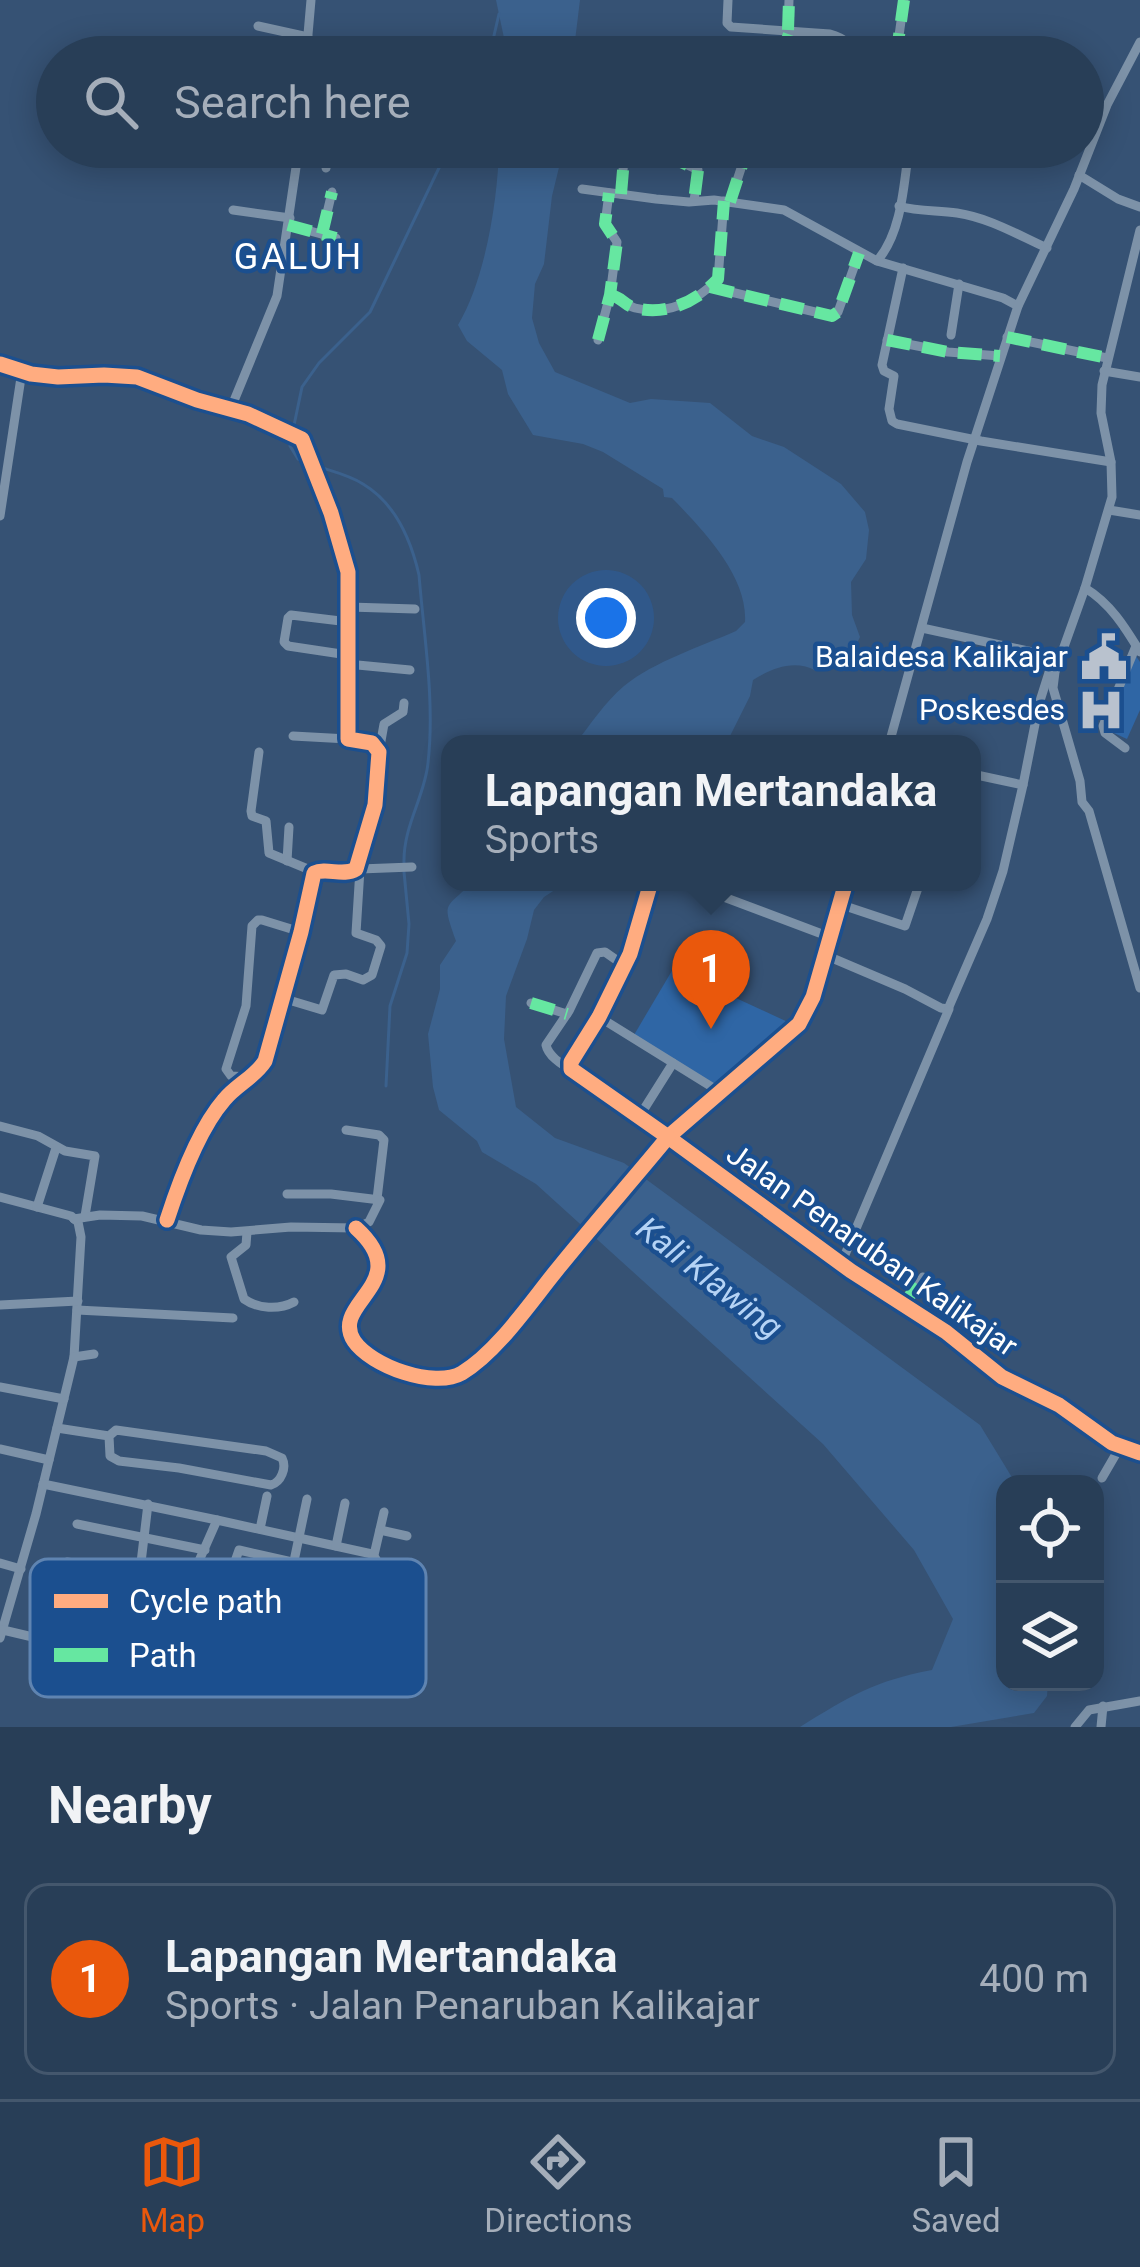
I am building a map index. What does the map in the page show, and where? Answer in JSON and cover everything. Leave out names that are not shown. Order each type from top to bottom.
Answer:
[{"type":"street","points":[[308,36],[311,0]]},
{"type":"street","points":[[728,0],[731,27],[828,36]]},
{"type":"street","points":[[787,36],[789,0]]},
{"type":"street","points":[[899,36],[904,0]]},
{"type":"street","points":[[258,26],[303,36]]},
{"type":"street","points":[[1104,115],[1140,42]]},
{"type":"street","points":[[231,408],[277,296],[296,168]]},
{"type":"street","points":[[598,340],[617,242],[605,224],[621,168]]},
{"type":"street","points":[[694,201],[697,168]]},
{"type":"street","points":[[610,295],[621,297],[631,307],[651,309],[686,305],[710,287],[718,279],[727,202],[740,168]]},
{"type":"street","points":[[877,261],[888,246],[905,168]]},
{"type":"street","points":[[892,735],[1000,356],[1082,168]]},
{"type":"street","points":[[1079,175],[1140,207]]},
{"type":"street","points":[[582,189],[775,208],[795,214],[877,261],[1018,306]]},
{"type":"street","points":[[322,234],[332,192]]},
{"type":"street","points":[[899,206],[961,213],[1047,248]]},
{"type":"street","points":[[233,210],[337,238]]},
{"type":"street","points":[[841,1264],[993,903],[1039,704],[1085,588],[1109,510],[1112,482],[1101,401],[1104,371],[1140,230]]},
{"type":"street","points":[[710,287],[832,316],[838,312],[859,253]]},
{"type":"street","points":[[903,268],[882,368],[894,376],[892,421],[1109,462]]},
{"type":"street","points":[[951,335],[959,284]]},
{"type":"street","points":[[1007,337],[1107,358]]},
{"type":"street","points":[[887,340],[1000,356]]},
{"type":"street","points":[[0,364],[58,377],[127,375],[231,408],[302,439],[348,572],[348,739]]},
{"type":"street","points":[[0,516],[22,371]]},
{"type":"street","points":[[1104,371],[1140,376]]},
{"type":"street","points":[[1109,510],[1140,515]]},
{"type":"street","points":[[1085,588],[1106,604],[1138,649],[1103,726],[1125,748]]},
{"type":"street","points":[[349,608],[415,609]]},
{"type":"street","points":[[349,622],[291,615],[284,642],[348,660],[410,670]]},
{"type":"street","points":[[1127,629],[1140,620]]},
{"type":"street","points":[[922,628],[1057,658]]},
{"type":"street","points":[[1057,658],[1055,699],[1140,988]]},
{"type":"street","points":[[282,998],[322,1010],[334,975],[363,980],[372,975],[381,946],[356,933],[359,867],[375,805],[384,724],[403,712],[404,704]]},
{"type":"street","points":[[293,736],[372,743],[379,752]]},
{"type":"street","points":[[259,752],[251,814],[266,821],[269,853],[315,872],[412,867]]},
{"type":"street","points":[[981,775],[1023,785]]},
{"type":"street","points":[[287,861],[289,827]]},
{"type":"street","points":[[167,1220],[212,1115],[265,1060],[315,872]]},
{"type":"street","points":[[625,966],[597,953],[546,1048],[562,1064],[571,1069],[625,966],[649,891]]},
{"type":"street","points":[[714,891],[830,937]]},
{"type":"street","points":[[356,1228],[374,1245],[379,1262],[350,1322],[351,1334],[365,1351],[407,1374],[424,1379],[461,1373],[520,1315],[668,1137],[799,1024],[812,997],[843,891]]},
{"type":"street","points":[[839,904],[905,926],[917,891]]},
{"type":"street","points":[[249,1077],[231,1076],[226,1069],[246,1006],[252,926],[262,920],[301,932]]},
{"type":"street","points":[[825,955],[941,1008],[951,1006]]},
{"type":"street","points":[[578,994],[720,1092]]},
{"type":"street","points":[[531,1003],[567,1014]]},
{"type":"street","points":[[639,1117],[674,1063]]},
{"type":"street","name":"Jalan Penaruban Kalikajar","points":[[571,1069],[841,1264],[946,1332],[1002,1377],[1059,1405],[1120,1447],[1140,1453]]},
{"type":"street","points":[[0,1126],[38,1136],[56,1148],[95,1156],[80,1218],[74,1357],[1,1634]]},
{"type":"street","points":[[0,1197],[80,1218],[118,1215],[167,1220],[201,1230],[356,1228],[369,1222],[380,1201],[384,1140],[346,1130]]},
{"type":"street","points":[[37,1208],[56,1148]]},
{"type":"street","points":[[287,1194],[377,1199]]},
{"type":"street","points":[[247,1232],[246,1245],[231,1257],[244,1299],[268,1307],[294,1302]]},
{"type":"street","points":[[904,1304],[923,1277]]},
{"type":"street","points":[[0,1305],[78,1305],[232,1318]]},
{"type":"street","points":[[74,1357],[94,1354]]},
{"type":"street","points":[[0,1388],[64,1400]]},
{"type":"street","points":[[57,1428],[110,1436]]},
{"type":"street","points":[[114,1430],[126,1430],[266,1451],[282,1458],[284,1469],[271,1485],[119,1461],[110,1456],[110,1436],[114,1430]]},
{"type":"street","points":[[1104,1475],[1120,1447]]},
{"type":"street","points":[[0,1449],[49,1460]]},
{"type":"street","points":[[43,1484],[374,1555]]},
{"type":"street","points":[[260,1529],[268,1496]]},
{"type":"street","points":[[294,1559],[307,1499]]},
{"type":"street","points":[[141,1559],[148,1504]]},
{"type":"street","points":[[336,1546],[346,1504]]},
{"type":"street","points":[[375,1559],[384,1512]]},
{"type":"street","points":[[201,1559],[218,1520]]},
{"type":"street","points":[[77,1524],[205,1550]]},
{"type":"street","points":[[380,1530],[407,1536]]},
{"type":"street","points":[[236,1559],[239,1550],[284,1559]]},
{"type":"street","points":[[0,1563],[21,1569]]},
{"type":"street","points":[[1075,1727],[1089,1710],[1140,1702]]},
{"type":"street","points":[[1101,1727],[1102,1706]]},
{"type":"shaded area","points":[[1136,656],[1140,710],[1127,739],[1105,729]]},
{"type":"shaded area","points":[[673,969],[790,1023],[716,1085],[634,1035]]},
{"type":"water","points":[[496,0],[580,0],[576,36],[504,36]]},
{"type":"water","points":[[498,168],[559,168],[532,318],[555,372],[630,403],[651,399],[710,403],[752,436],[784,447],[841,484],[865,512],[869,530],[866,559],[851,582],[857,643],[830,669],[784,666],[753,680],[730,735],[582,735],[610,699],[636,677],[736,631],[745,622],[744,605],[721,554],[672,498],[664,497],[663,489],[603,452],[533,435],[508,394],[502,370],[467,341],[458,325],[476,286]]},
{"type":"water","name":"Kali Klawing","points":[[463,891],[553,891],[534,910],[506,996],[504,1039],[516,1107],[555,1138],[624,1163],[980,1425],[1011,1475],[996,1475],[996,1691],[1047,1691],[1034,1713],[951,1727],[800,1727],[863,1691],[932,1670],[953,1619],[914,1550],[823,1444],[536,1184],[482,1152],[477,1141],[439,1110],[428,1034],[440,989],[440,965],[456,941],[448,907]]},
{"type":"waterway","points":[[494,36],[499,14]]},
{"type":"waterway","points":[[293,430],[302,387],[370,312],[439,168]]},
{"type":"waterway","points":[[291,439],[298,459],[307,462]]},
{"type":"waterway","points":[[316,466],[358,481],[384,501],[406,536],[419,575],[430,740],[404,863]]},
{"type":"waterway","points":[[386,1086],[390,1006],[407,953],[404,872]]},
{"type":"marked path","points":[[788,30],[789,0]]},
{"type":"marked path","points":[[899,36],[904,0]]},
{"type":"marked path","points":[[788,36],[790,31]]},
{"type":"marked path","points":[[621,194],[623,168]]},
{"type":"marked path","points":[[694,168],[698,170],[694,201]]},
{"type":"marked path","points":[[730,202],[741,168]]},
{"type":"marked path","points":[[322,234],[332,192]]},
{"type":"marked path","points":[[598,340],[617,242],[605,224],[609,193]]},
{"type":"marked path","points":[[610,295],[635,308],[659,310],[681,305],[710,287],[718,279],[724,201]]},
{"type":"marked path","points":[[288,225],[336,238]]},
{"type":"marked path","points":[[710,287],[832,316],[838,312],[859,253]]},
{"type":"marked path","points":[[1007,337],[1107,358]]},
{"type":"marked path","points":[[887,340],[1000,356]]},
{"type":"marked path","points":[[531,1003],[567,1014]]},
{"type":"marked path","points":[[904,1304],[923,1277]]},
{"type":"cycle path","points":[[0,364],[58,377],[137,377],[248,414],[302,439],[348,572],[348,739],[372,743],[379,752],[375,805],[356,869],[314,873],[265,1061],[229,1095],[206,1126],[167,1220]]},
{"type":"cycle path","points":[[356,1228],[378,1263],[376,1278],[349,1327],[354,1341],[374,1359],[420,1376],[450,1377],[475,1364],[512,1326],[668,1137],[571,1069],[630,954],[648,891]]},
{"type":"cycle path","points":[[843,891],[813,997],[799,1024],[668,1137],[851,1271],[946,1332],[1002,1377],[1059,1405],[1112,1443],[1140,1453]]},
{"type":"place","name":"Balaidesa Kalikajar","points":[[1104,657]]},
{"type":"place","name":"Poskesdes","points":[[1101,710]]},
{"type":"place","name":"Lapangan Mertandaka","points":[[711,1029]]},
{"type":"district","name":"GALUH","points":[[299,256]]}]
